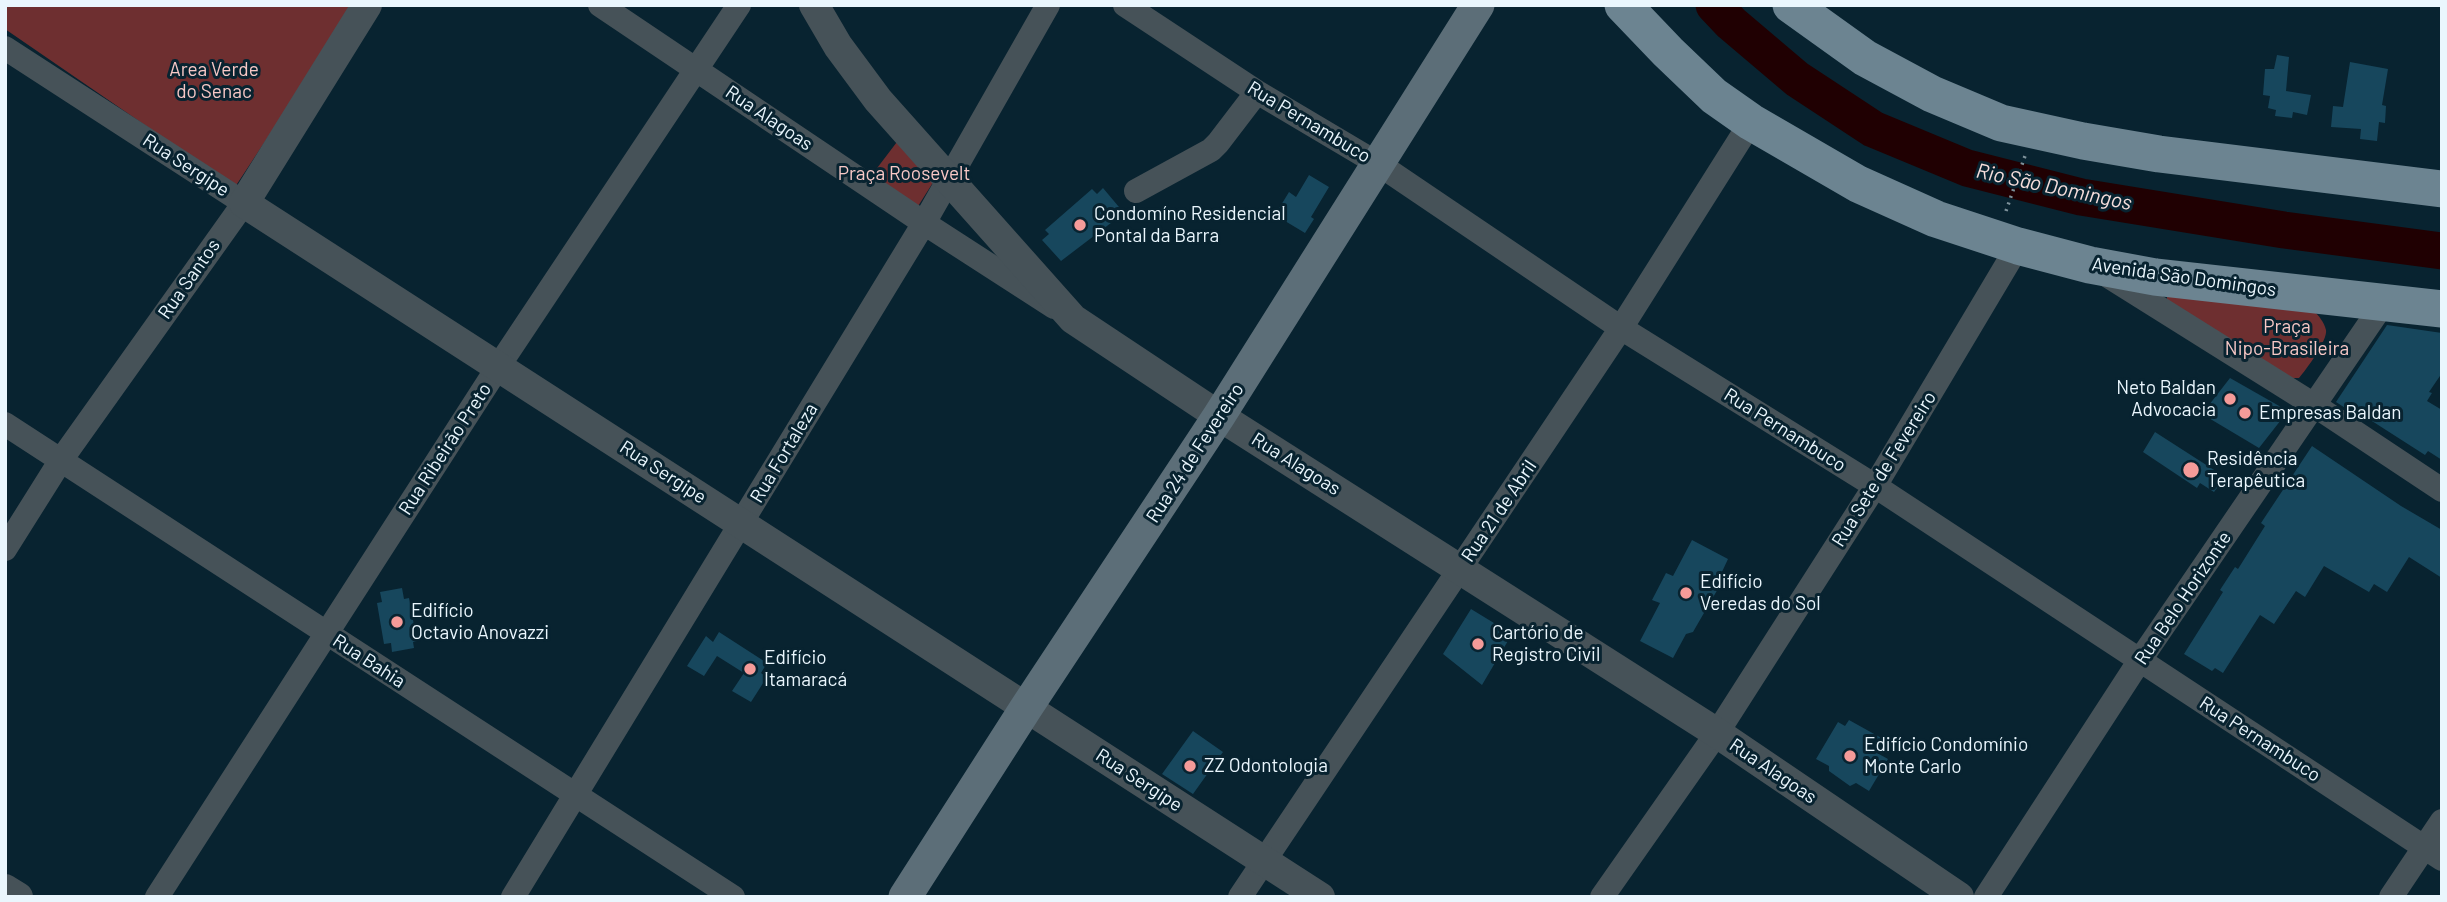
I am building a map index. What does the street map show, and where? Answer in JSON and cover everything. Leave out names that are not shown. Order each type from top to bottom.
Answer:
[{"type":"main road","name":"Rua 24 de Fevereiro","points":[[905,897],[1219,416],[1380,165],[1478,5]]},
{"type":"main road","name":"Avenida São Domingos","points":[[1623,5],[1714,96],[1751,122],[1858,184],[1936,219],[2018,246],[2090,265],[2155,277],[2442,309]]},
{"type":"main road","points":[[1791,5],[1865,58],[1932,94],[2001,123],[2160,154],[2442,190]]},
{"type":"street","name":"Rua Santos","points":[[5,548],[61,460],[244,203],[367,5]]},
{"type":"street","name":"Rua Alagoas","points":[[600,5],[924,223],[1219,416],[1717,733],[1959,897]]},
{"type":"street","name":"Rua Ribeirão Preto","points":[[157,897],[498,367],[739,5]]},
{"type":"street","points":[[814,5],[838,46],[870,89],[1073,319]]},
{"type":"street","name":"Rua Fortaleza","points":[[513,897],[924,223],[1048,5]]},
{"type":"street","name":"Rua Pernambuco","points":[[1125,5],[1257,92],[1380,165],[1621,328],[1875,486],[2433,853]]},
{"type":"street","name":"Rua Sergipe","points":[[5,48],[1320,897]]},
{"type":"street","points":[[1136,191],[1211,150],[1257,92]]},
{"type":"street","name":"Rua 21 de Abril","points":[[1240,897],[1621,328],[1751,122]]},
{"type":"street","name":"Rua Sete de Fevereiro","points":[[1602,897],[1717,733],[1875,486],[2018,246]]},
{"type":"street","points":[[2090,265],[2314,405],[2442,490]]},
{"type":"street","name":"Rua Belo Horizonte","points":[[1986,897],[2140,660],[2385,301]]},
{"type":"street","name":"Rua Bahia","points":[[5,424],[733,897]]},
{"type":"street","points":[[2391,897],[2433,853],[2442,821]]},
{"type":"street","points":[[5,889],[18,897]]},
{"type":"path","points":[[2006,211],[2027,151]]},
{"type":"green space","name":"Area Verde do Senac","points":[[5,5],[355,5],[235,187],[5,29]]},
{"type":"green space","name":"Praça Roosevelt","points":[[903,134],[939,173],[915,211],[868,180]]},
{"type":"green space","name":"Praça Nipo-Brasileira","points":[[2167,294],[2314,311],[2324,324],[2326,335],[2316,355],[2299,378],[2291,378],[2167,300]]},
{"type":"building","points":[[2277,55],[2289,57],[2286,91],[2311,95],[2307,115],[2293,112],[2292,118],[2275,116],[2276,110],[2268,108],[2270,96],[2263,95],[2265,69],[2274,69]]},
{"type":"building","points":[[2350,62],[2388,69],[2382,105],[2386,106],[2385,123],[2379,122],[2377,141],[2360,139],[2361,129],[2331,127],[2333,106],[2343,107]]},
{"type":"building","points":[[1309,175],[1329,187],[1305,233],[1275,215],[1289,192],[1296,197]]},
{"type":"building","name":"Condomíno Residencial Pontal da Barra","points":[[1103,188],[1124,213],[1061,261],[1042,240],[1049,234],[1045,230],[1092,189],[1097,194]]},
{"type":"building","points":[[2387,325],[2442,333],[2442,373],[2429,392],[2432,393],[2427,401],[2442,410],[2442,460],[2428,451],[2425,455],[2361,414],[2359,417],[2336,402]]},
{"type":"building","name":"Empresas Baldan","points":[[2230,378],[2288,411],[2259,448],[2202,414]]},
{"type":"building","name":"Residência Terapêutica","points":[[2155,432],[2225,477],[2214,492],[2200,483],[2197,488],[2143,452]]},
{"type":"building","points":[[2312,446],[2442,530],[2442,578],[2409,557],[2387,592],[2374,584],[2369,592],[2324,566],[2305,597],[2296,591],[2274,624],[2260,615],[2223,673],[2215,668],[2212,671],[2184,654],[2223,592],[2220,590],[2235,567],[2238,569],[2265,526],[2261,523]]},
{"type":"building","name":"Edifício Veredas do Sol","points":[[1692,540],[1728,559],[1719,587],[1693,632],[1686,634],[1673,658],[1640,641],[1660,603],[1652,600],[1666,573],[1673,576]]},
{"type":"building","name":"Edifício Octavio Anovazzi","points":[[402,588],[404,599],[409,598],[417,642],[413,642],[414,648],[392,652],[391,643],[384,644],[377,603],[382,602],[380,592]]},
{"type":"building","name":"Cartório de Registro Civil","points":[[1471,609],[1512,634],[1482,685],[1443,654]]},
{"type":"building","name":"Edifício Itamaracá","points":[[719,632],[767,663],[761,673],[767,677],[751,702],[732,691],[744,673],[717,656],[704,676],[687,666],[706,636],[713,642]]},
{"type":"building","name":"Edifício Condomínio Monte Carlo","points":[[1849,720],[1885,740],[1877,753],[1888,759],[1869,791],[1856,783],[1850,786],[1829,771],[1829,766],[1816,759],[1838,722],[1845,726]]},
{"type":"building","name":"ZZ Odontologia","points":[[1193,731],[1223,752],[1193,794],[1162,774]]},
{"type":"waterway","name":"Rio São Domingos","points":[[1714,5],[1731,23],[1797,79],[1873,129],[1967,168],[2081,197],[2284,230],[2442,251]]},
{"type":"place","name":"Condomíno Residencial Pontal da Barra","points":[[1080,225]]},
{"type":"place","name":"Neto Baldan Advocacia","points":[[2230,399]]},
{"type":"place","name":"Empresas Baldan","points":[[2245,413]]},
{"type":"place","name":"Residência Terapêutica","points":[[2191,470]]},
{"type":"place","name":"Edifício Veredas do Sol","points":[[1686,593]]},
{"type":"place","name":"Edifício Octavio Anovazzi","points":[[397,622]]},
{"type":"place","name":"Cartório de Registro Civil","points":[[1478,644]]},
{"type":"place","name":"Edifício Itamaracá","points":[[750,669]]},
{"type":"place","name":"Edifício Condomínio Monte Carlo","points":[[1850,756]]},
{"type":"place","name":"ZZ Odontologia","points":[[1190,766]]}]
